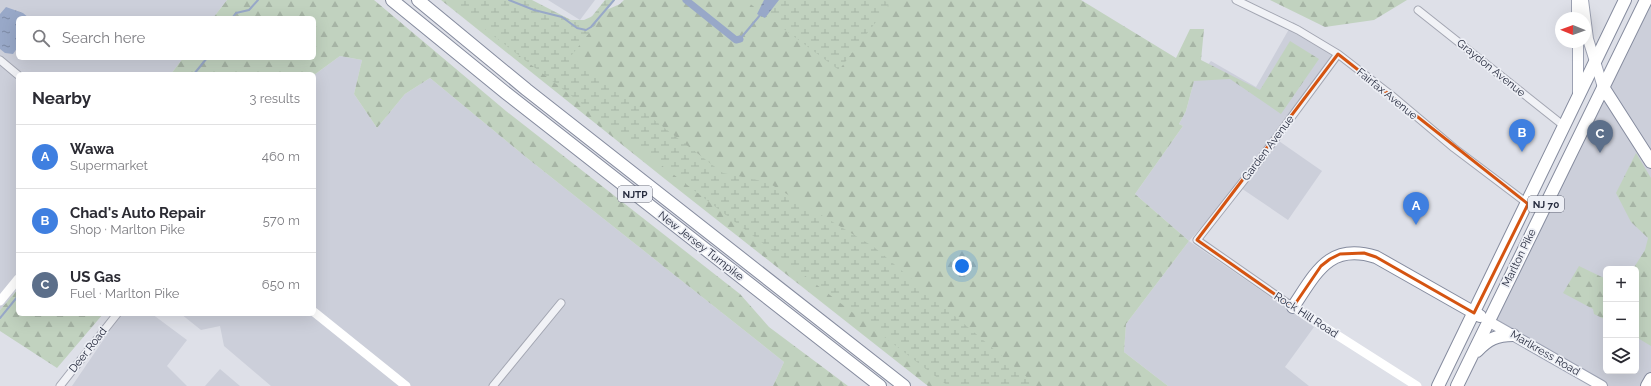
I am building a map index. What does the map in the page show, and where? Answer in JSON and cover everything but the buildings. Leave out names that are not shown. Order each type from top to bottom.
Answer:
[{"type":"highway","name":"New Jersey Turnpike","points":[[392,0],[506,93],[880,386]]},
{"type":"highway","name":"New Jersey Turnpike","points":[[418,0],[527,90],[904,386]]},
{"type":"highway","name":"Marlton Pike","points":[[1438,386],[1528,204],[1564,126],[1626,0]]},
{"type":"highway","name":"Marlton Pike","points":[[1457,386],[1646,0]]},
{"type":"highway","points":[[1603,87],[1651,162]]},
{"type":"highway","points":[[1293,307],[1321,266],[1330,259],[1340,254],[1364,253],[1376,257],[1488,321]]},
{"type":"highway","points":[[1470,359],[1492,338],[1503,335],[1513,335]]},
{"type":"highway","points":[[1647,386],[1651,379]]},
{"type":"main road","points":[[1576,0],[1577,12]]},
{"type":"main road","points":[[1583,0],[1588,39],[1603,87]]},
{"type":"main road","points":[[1578,48],[1578,98]]},
{"type":"main road","name":"Marlkress Road","points":[[1488,321],[1602,386]]},
{"type":"street","name":"Fairfax Avenue","points":[[1236,0],[1298,30],[1338,54],[1391,95],[1454,148],[1528,204]]},
{"type":"street","name":"Graydon Avenue","points":[[1418,10],[1564,126]]},
{"type":"street","name":"Garden Avenue","points":[[1197,240],[1252,170],[1338,54]]},
{"type":"street","points":[[0,60],[16,73]]},
{"type":"street","name":"Rock Hill Road","points":[[1197,240],[1293,307],[1417,386]]},
{"type":"street","points":[[0,301],[16,281]]},
{"type":"street","points":[[493,386],[561,303]]},
{"type":"street","points":[[316,314],[406,386]]},
{"type":"street","name":"Deer Road","points":[[60,386],[115,316]]},
{"type":"highlighted area","points":[[1338,54],[1528,204],[1474,313],[1376,257],[1364,253],[1340,254],[1330,259],[1321,266],[1293,307],[1197,240]]},
{"type":"shaded area","points":[[0,0],[227,0],[215,16],[16,16],[16,60],[182,60],[172,72],[16,72],[16,291],[0,310]]},
{"type":"shaded area","points":[[548,0],[595,0],[580,20]]},
{"type":"shaded area","points":[[1651,0],[1651,379],[1647,386],[1602,386],[1488,321]]},
{"type":"shaded area","points":[[1293,22],[1336,49],[1276,139],[1322,171],[1288,220],[1238,186],[1189,241],[1135,194],[1183,126],[1179,124],[1186,111],[1194,81],[1211,61],[1256,87]]},
{"type":"shaded area","points":[[340,56],[362,60],[354,94],[377,128],[405,94],[430,78],[527,158],[784,362],[773,386],[271,386],[224,346],[220,326],[201,330],[184,316],[316,316],[316,74]]},
{"type":"shaded area","points":[[1189,241],[1314,327],[1285,367],[1309,386],[1168,386],[1124,352],[1126,324]]},
{"type":"shaded area","points":[[120,316],[155,316],[187,340],[167,366],[187,386],[72,386]]},
{"type":"shaded area","points":[[220,369],[240,386],[205,386]]},
{"type":"green space","points":[[227,0],[374,0],[506,111],[740,294],[769,327],[848,386],[773,386],[784,362],[527,158],[430,78],[405,94],[377,128],[354,94],[362,60],[340,56],[316,74],[316,72],[172,72],[182,60],[316,60],[316,16],[215,16]]},
{"type":"green space","points":[[441,0],[498,0],[566,28],[620,4],[624,0],[1081,0],[1176,58],[1190,29],[1204,29],[1201,60],[1260,90],[1290,41],[1319,59],[1281,114],[1230,79],[1194,81],[1186,111],[1179,124],[1183,126],[1135,194],[1189,241],[1126,324],[1124,352],[1168,386],[928,386]]},
{"type":"green space","points":[[447,0],[532,0],[571,20],[589,20],[605,0],[615,0],[571,56],[723,173],[767,182],[874,247],[1029,379],[1035,386],[948,386]]},
{"type":"green space","points":[[745,0],[883,0],[889,5],[839,70]]},
{"type":"green space","points":[[1270,0],[1407,0],[1374,20],[1325,27]]},
{"type":"green space","points":[[1636,153],[1651,178],[1651,346],[1639,339],[1639,266],[1635,266],[1645,250],[1648,238],[1631,222],[1616,193]]},
{"type":"green space","points":[[1579,266],[1603,278],[1603,318],[1594,314],[1593,309],[1563,293]]},
{"type":"green space","points":[[16,291],[16,316],[101,316],[57,368],[0,331],[0,310]]},
{"type":"water","points":[[764,0],[779,0],[765,18],[757,14]]},
{"type":"water","points":[[6,7],[23,13],[27,16],[16,16],[16,50],[13,54],[5,53],[0,49],[0,14]]},
{"type":"waterway","points":[[234,16],[236,13],[249,10],[258,0]]},
{"type":"waterway","points":[[509,0],[534,10],[562,17],[577,28],[586,30],[591,27],[614,0]]},
{"type":"waterway","points":[[686,0],[736,40],[740,39]]},
{"type":"waterway","points":[[740,39],[761,14]]},
{"type":"waterway","points":[[196,72],[205,60]]},
{"type":"waterway","points":[[0,318],[16,298]]},
{"type":"place","name":"Chad's Auto Repair","points":[[1522,152]]},
{"type":"place","name":"US Gas","points":[[1600,153]]},
{"type":"place","name":"Wawa","points":[[1416,225]]}]
